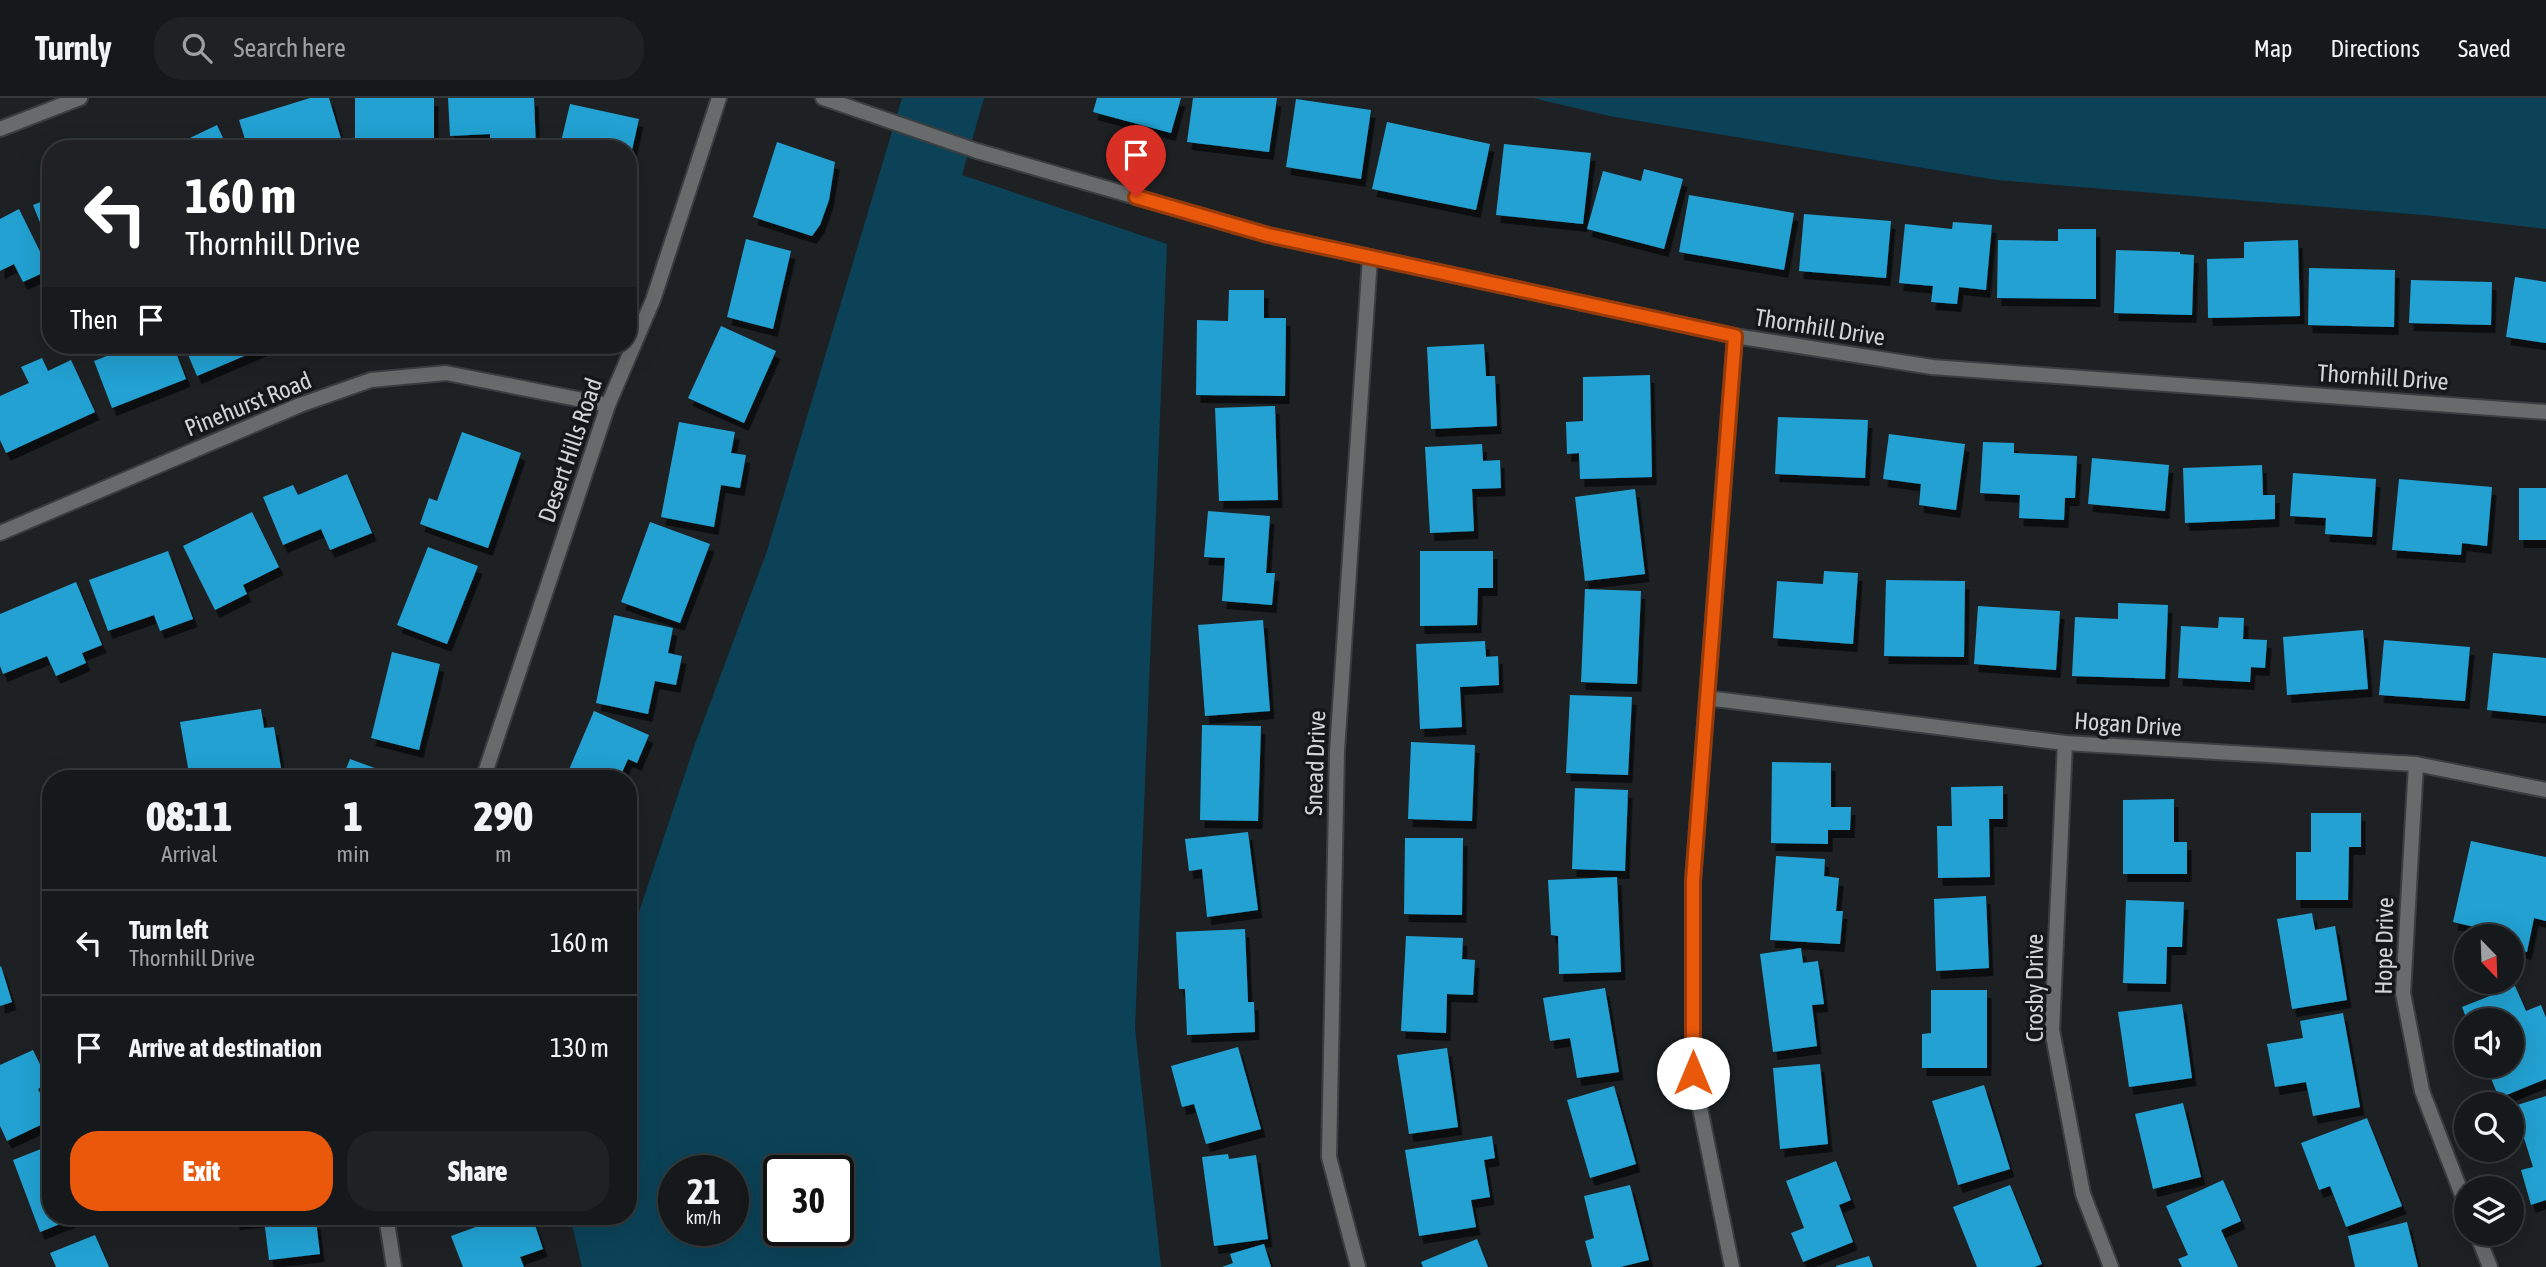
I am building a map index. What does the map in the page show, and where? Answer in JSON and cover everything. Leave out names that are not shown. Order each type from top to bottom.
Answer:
[{"type":"street","points":[[0,129],[80,98]]},
{"type":"street","name":"Desert Hills Road","points":[[637,337],[653,300],[719,98]]},
{"type":"street","name":"Thornhill Drive","points":[[823,98],[977,152],[1268,235],[1735,336],[1933,367],[2546,412]]},
{"type":"street","name":"Snead Drive","points":[[1358,1267],[1329,1157],[1337,751],[1370,257]]},
{"type":"street","points":[[1732,1267],[1693,1073],[1693,881],[1735,336]]},
{"type":"street","name":"Desert Hills Road","points":[[485,770],[608,405],[630,354]]},
{"type":"street","name":"Pinehurst Road","points":[[0,534],[300,405],[370,380],[446,373],[608,405]]},
{"type":"street","name":"Hogan Drive","points":[[1707,698],[2065,743],[2416,764],[2546,790]]},
{"type":"street","name":"Crosby Drive","points":[[2065,743],[2052,1030],[2082,1194],[2110,1267]]},
{"type":"street","name":"Hope Drive","points":[[2416,764],[2403,993],[2422,1091],[2455,1176]]},
{"type":"street","points":[[387,1225],[394,1267]]},
{"type":"street","points":[[2482,1246],[2490,1267]]},
{"type":"shaded area","points":[[902,98],[984,98],[962,175],[1167,244],[1135,1028],[1161,1267],[582,1267],[572,1225],[637,1225],[637,918],[695,744],[767,551]]},
{"type":"shaded area","points":[[1533,98],[2546,98],[2546,229],[2435,216],[1997,180],[1609,116]]},
{"type":"building","points":[[310,98],[329,98],[341,140],[245,140],[239,120]]},
{"type":"building","points":[[355,98],[434,98],[434,140],[355,140]]},
{"type":"building","points":[[448,98],[534,98],[536,140],[490,140],[490,134],[450,136]]},
{"type":"building","points":[[1097,98],[1181,98],[1171,133],[1093,112]]},
{"type":"building","points":[[1193,98],[1277,98],[1269,152],[1187,142]]},
{"type":"building","points":[[1296,99],[1371,110],[1361,179],[1286,167]]},
{"type":"building","points":[[570,104],[639,119],[634,140],[561,140]]},
{"type":"building","points":[[1387,122],[1490,144],[1476,210],[1372,189]]},
{"type":"building","points":[[217,125],[224,140],[186,140]]},
{"type":"building","points":[[777,142],[835,162],[829,200],[820,225],[812,236],[753,217]]},
{"type":"building","points":[[1504,144],[1591,153],[1583,224],[1496,215]]},
{"type":"building","points":[[1644,169],[1683,179],[1664,249],[1587,229],[1603,171],[1641,181]]},
{"type":"building","points":[[1689,195],[1794,213],[1784,270],[1679,252]]},
{"type":"building","points":[[42,202],[42,228],[33,205]]},
{"type":"building","points":[[19,209],[42,256],[42,273],[23,282],[14,264],[0,271],[0,219]]},
{"type":"building","points":[[1804,214],[1891,221],[1886,278],[1799,271]]},
{"type":"building","points":[[1953,222],[1992,225],[1986,290],[1959,287],[1957,304],[1931,302],[1933,286],[1899,283],[1905,224],[1952,229]]},
{"type":"building","points":[[2058,229],[2096,229],[2096,299],[1997,298],[1998,240],[2058,241]]},
{"type":"building","points":[[746,239],[791,251],[773,329],[727,317]]},
{"type":"building","points":[[2298,240],[2300,316],[2208,318],[2207,259],[2244,258],[2244,242]]},
{"type":"building","points":[[2116,250],[2194,255],[2192,315],[2114,313]]},
{"type":"building","points":[[2309,268],[2395,270],[2394,327],[2308,325]]},
{"type":"building","points":[[2515,277],[2546,282],[2546,343],[2506,337]]},
{"type":"building","points":[[2411,280],[2492,282],[2491,325],[2409,323]]},
{"type":"building","points":[[1229,290],[1264,290],[1264,318],[1286,318],[1285,396],[1196,395],[1197,320],[1228,321]]},
{"type":"building","points":[[721,326],[776,351],[744,423],[688,398]]},
{"type":"building","points":[[1484,344],[1486,376],[1495,376],[1497,426],[1431,429],[1427,347]]},
{"type":"building","points":[[112,354],[176,354],[186,379],[112,408],[94,361]]},
{"type":"building","points":[[188,354],[249,354],[197,376]]},
{"type":"building","points":[[42,358],[48,371],[71,360],[95,412],[6,453],[0,440],[0,396],[29,383],[21,367]]},
{"type":"building","points":[[1650,375],[1652,477],[1580,479],[1579,453],[1567,454],[1566,422],[1583,421],[1583,377]]},
{"type":"building","points":[[1275,406],[1278,500],[1219,501],[1215,408]]},
{"type":"building","points":[[1778,417],[1868,420],[1865,478],[1775,474]]},
{"type":"building","points":[[679,422],[735,432],[731,453],[746,455],[740,488],[721,485],[714,527],[661,517]]},
{"type":"building","points":[[462,432],[521,453],[488,548],[420,524],[429,498],[437,501]]},
{"type":"building","points":[[1889,434],[1965,444],[1956,510],[1919,505],[1921,484],[1883,479]]},
{"type":"building","points":[[1983,442],[2014,443],[2014,453],[2077,456],[2075,498],[2065,498],[2064,520],[2019,518],[2020,495],[1980,493]]},
{"type":"building","points":[[1482,444],[1483,461],[1500,460],[1501,488],[1472,489],[1474,531],[1430,533],[1425,447]]},
{"type":"building","points":[[2092,458],[2169,465],[2165,511],[2088,504]]},
{"type":"building","points":[[2262,465],[2263,495],[2275,495],[2275,519],[2185,523],[2183,468]]},
{"type":"building","points":[[2293,473],[2376,479],[2372,537],[2325,534],[2326,518],[2290,516]]},
{"type":"building","points":[[347,474],[372,533],[330,550],[321,529],[283,545],[263,497],[293,485],[298,495]]},
{"type":"building","points":[[2399,479],[2492,487],[2487,546],[2462,543],[2461,555],[2392,550]]},
{"type":"building","points":[[2519,488],[2546,488],[2546,540],[2519,540]]},
{"type":"building","points":[[1635,489],[1645,574],[1585,581],[1575,497]]},
{"type":"building","points":[[1208,511],[1270,516],[1266,573],[1275,573],[1272,605],[1222,601],[1225,558],[1204,557]]},
{"type":"building","points":[[252,512],[279,567],[243,585],[247,594],[215,610],[183,546]]},
{"type":"building","points":[[650,522],[710,544],[680,623],[621,602]]},
{"type":"building","points":[[428,547],[478,566],[447,644],[397,625]]},
{"type":"building","points":[[168,551],[193,619],[160,631],[154,615],[108,631],[89,580]]},
{"type":"building","points":[[1420,551],[1493,551],[1493,588],[1478,588],[1477,625],[1420,626]]},
{"type":"building","points":[[1824,571],[1858,573],[1853,644],[1773,638],[1777,581],[1823,584]]},
{"type":"building","points":[[1886,580],[1965,581],[1964,657],[1884,656]]},
{"type":"building","points":[[76,582],[102,645],[82,653],[86,663],[56,676],[47,656],[3,674],[0,666],[0,614]]},
{"type":"building","points":[[1585,589],[1641,591],[1637,684],[1581,682]]},
{"type":"building","points":[[2118,603],[2168,605],[2165,679],[2072,676],[2075,617],[2118,619]]},
{"type":"building","points":[[1978,606],[2060,611],[2056,670],[1974,664]]},
{"type":"building","points":[[614,615],[673,628],[668,653],[682,656],[676,685],[655,681],[648,714],[596,703]]},
{"type":"building","points":[[2219,617],[2244,618],[2243,639],[2267,640],[2265,668],[2251,667],[2250,682],[2178,678],[2181,626],[2218,628]]},
{"type":"building","points":[[1263,620],[1270,711],[1205,716],[1198,625]]},
{"type":"building","points":[[2363,630],[2368,689],[2287,695],[2283,637]]},
{"type":"building","points":[[2384,640],[2470,647],[2465,701],[2379,695]]},
{"type":"building","points":[[1485,641],[1486,657],[1498,656],[1499,685],[1460,687],[1462,727],[1420,729],[1416,644]]},
{"type":"building","points":[[392,652],[440,664],[419,750],[371,738]]},
{"type":"building","points":[[2493,653],[2546,658],[2546,716],[2487,710]]},
{"type":"building","points":[[1570,695],[1632,697],[1628,775],[1566,773]]},
{"type":"building","points":[[261,709],[264,728],[274,727],[281,770],[188,770],[180,722]]},
{"type":"building","points":[[594,711],[649,735],[637,763],[628,759],[623,770],[569,770]]},
{"type":"building","points":[[1202,725],[1261,726],[1258,821],[1200,820]]},
{"type":"building","points":[[1411,742],[1475,745],[1472,821],[1408,819]]},
{"type":"building","points":[[350,759],[380,770],[346,770]]},
{"type":"building","points":[[1772,762],[1831,763],[1831,807],[1851,807],[1850,830],[1828,830],[1828,844],[1771,843]]},
{"type":"building","points":[[2003,786],[2003,819],[1989,819],[1990,877],[1938,878],[1937,826],[1952,826],[1951,787]]},
{"type":"building","points":[[1575,788],[1628,790],[1625,871],[1572,869]]},
{"type":"building","points":[[2174,799],[2174,842],[2187,842],[2187,874],[2123,874],[2123,800]]},
{"type":"building","points":[[2311,813],[2361,813],[2361,847],[2349,847],[2348,900],[2296,900],[2296,852],[2311,852]]},
{"type":"building","points":[[1248,832],[1258,910],[1207,917],[1202,869],[1189,871],[1185,839]]},
{"type":"building","points":[[1405,838],[1463,838],[1462,915],[1404,914]]},
{"type":"building","points":[[2471,841],[2546,857],[2546,921],[2534,918],[2527,952],[2524,951],[2524,924],[2453,922]]},
{"type":"building","points":[[1776,856],[1825,859],[1824,876],[1839,878],[1836,911],[1843,911],[1840,944],[1770,940]]},
{"type":"building","points":[[1617,877],[1621,972],[1559,974],[1558,936],[1551,935],[1548,880]]},
{"type":"building","points":[[1986,896],[1989,968],[1936,971],[1934,899]]},
{"type":"building","points":[[2126,900],[2184,902],[2182,947],[2167,947],[2166,984],[2123,983]]},
{"type":"building","points":[[2312,913],[2315,930],[2335,926],[2347,1000],[2292,1009],[2277,919]]},
{"type":"building","points":[[1245,929],[1248,1002],[1254,1002],[1255,1032],[1187,1035],[1185,989],[1179,989],[1176,932]]},
{"type":"building","points":[[1406,936],[1463,938],[1462,959],[1475,960],[1473,995],[1447,994],[1446,1033],[1401,1031]]},
{"type":"building","points":[[1801,948],[1803,963],[1818,961],[1824,1004],[1812,1005],[1817,1046],[1773,1052],[1760,954]]},
{"type":"building","points":[[0,967],[12,1002],[0,1006]]},
{"type":"building","points":[[1605,988],[1619,1072],[1577,1078],[1570,1038],[1550,1041],[1543,998]]},
{"type":"building","points":[[1931,990],[1987,990],[1987,1068],[1922,1068],[1922,1034],[1931,1033]]},
{"type":"building","points":[[2495,994],[2519,994],[2526,1011],[2541,1005],[2546,1018],[2546,1079],[2514,1092],[2497,1092],[2491,1078],[2524,1078],[2524,1008],[2462,1007]]},
{"type":"building","points":[[2182,1004],[2192,1078],[2129,1087],[2118,1012]]},
{"type":"building","points":[[2343,1013],[2360,1107],[2313,1116],[2306,1082],[2275,1087],[2267,1044],[2303,1038],[2300,1021]]},
{"type":"building","points":[[1238,1047],[1261,1129],[1206,1144],[1194,1104],[1182,1107],[1171,1066]]},
{"type":"building","points":[[1447,1048],[1458,1127],[1409,1134],[1397,1055]]},
{"type":"building","points":[[33,1050],[42,1069],[42,1087],[38,1089],[42,1097],[42,1124],[7,1141],[0,1126],[0,1065]]},
{"type":"building","points":[[1820,1064],[1828,1144],[1780,1149],[1773,1068]]},
{"type":"building","points":[[1984,1085],[2010,1169],[1958,1185],[1932,1101]]},
{"type":"building","points":[[1614,1086],[1636,1164],[1590,1178],[1567,1100]]},
{"type":"building","points":[[2546,1096],[2546,1200],[2531,1205],[2521,1170],[2533,1167],[2524,1138],[2524,1103]]},
{"type":"building","points":[[2183,1103],[2201,1177],[2153,1189],[2135,1114]]},
{"type":"building","points":[[2367,1118],[2402,1206],[2346,1227],[2330,1186],[2319,1190],[2301,1143]]},
{"type":"building","points":[[1492,1136],[1495,1158],[1484,1160],[1490,1197],[1471,1200],[1476,1227],[1419,1236],[1405,1150]]},
{"type":"building","points":[[42,1149],[42,1225],[58,1225],[40,1232],[13,1160]]},
{"type":"building","points":[[1228,1154],[1229,1159],[1256,1155],[1268,1239],[1214,1246],[1202,1157]]},
{"type":"building","points":[[1836,1161],[1851,1200],[1839,1205],[1853,1242],[1803,1262],[1791,1233],[1804,1228],[1786,1181]]},
{"type":"building","points":[[2223,1180],[2241,1221],[2221,1230],[2238,1267],[2182,1267],[2178,1259],[2188,1255],[2166,1206]]},
{"type":"building","points":[[1630,1185],[1649,1260],[1620,1267],[1592,1267],[1585,1241],[1594,1238],[1584,1196]]},
{"type":"building","points":[[2010,1185],[2042,1264],[2034,1267],[1977,1267],[1953,1207]]},
{"type":"building","points":[[2407,1222],[2418,1267],[2355,1267],[2348,1236]]},
{"type":"building","points":[[265,1225],[316,1225],[320,1254],[269,1260]]},
{"type":"building","points":[[481,1225],[535,1225],[543,1249],[520,1257],[524,1267],[463,1267],[451,1236]]},
{"type":"building","points":[[95,1235],[109,1267],[56,1267],[50,1253]]},
{"type":"building","points":[[1477,1239],[1488,1267],[1423,1267],[1421,1262]]},
{"type":"building","points":[[1264,1244],[1271,1267],[1222,1267],[1233,1263],[1230,1254]]},
{"type":"building","points":[[1869,1256],[1873,1267],[1836,1267],[1836,1266]]},
{"type":"route","points":[[1136,197],[1268,235],[1735,336],[1693,881],[1693,1073]]}]
